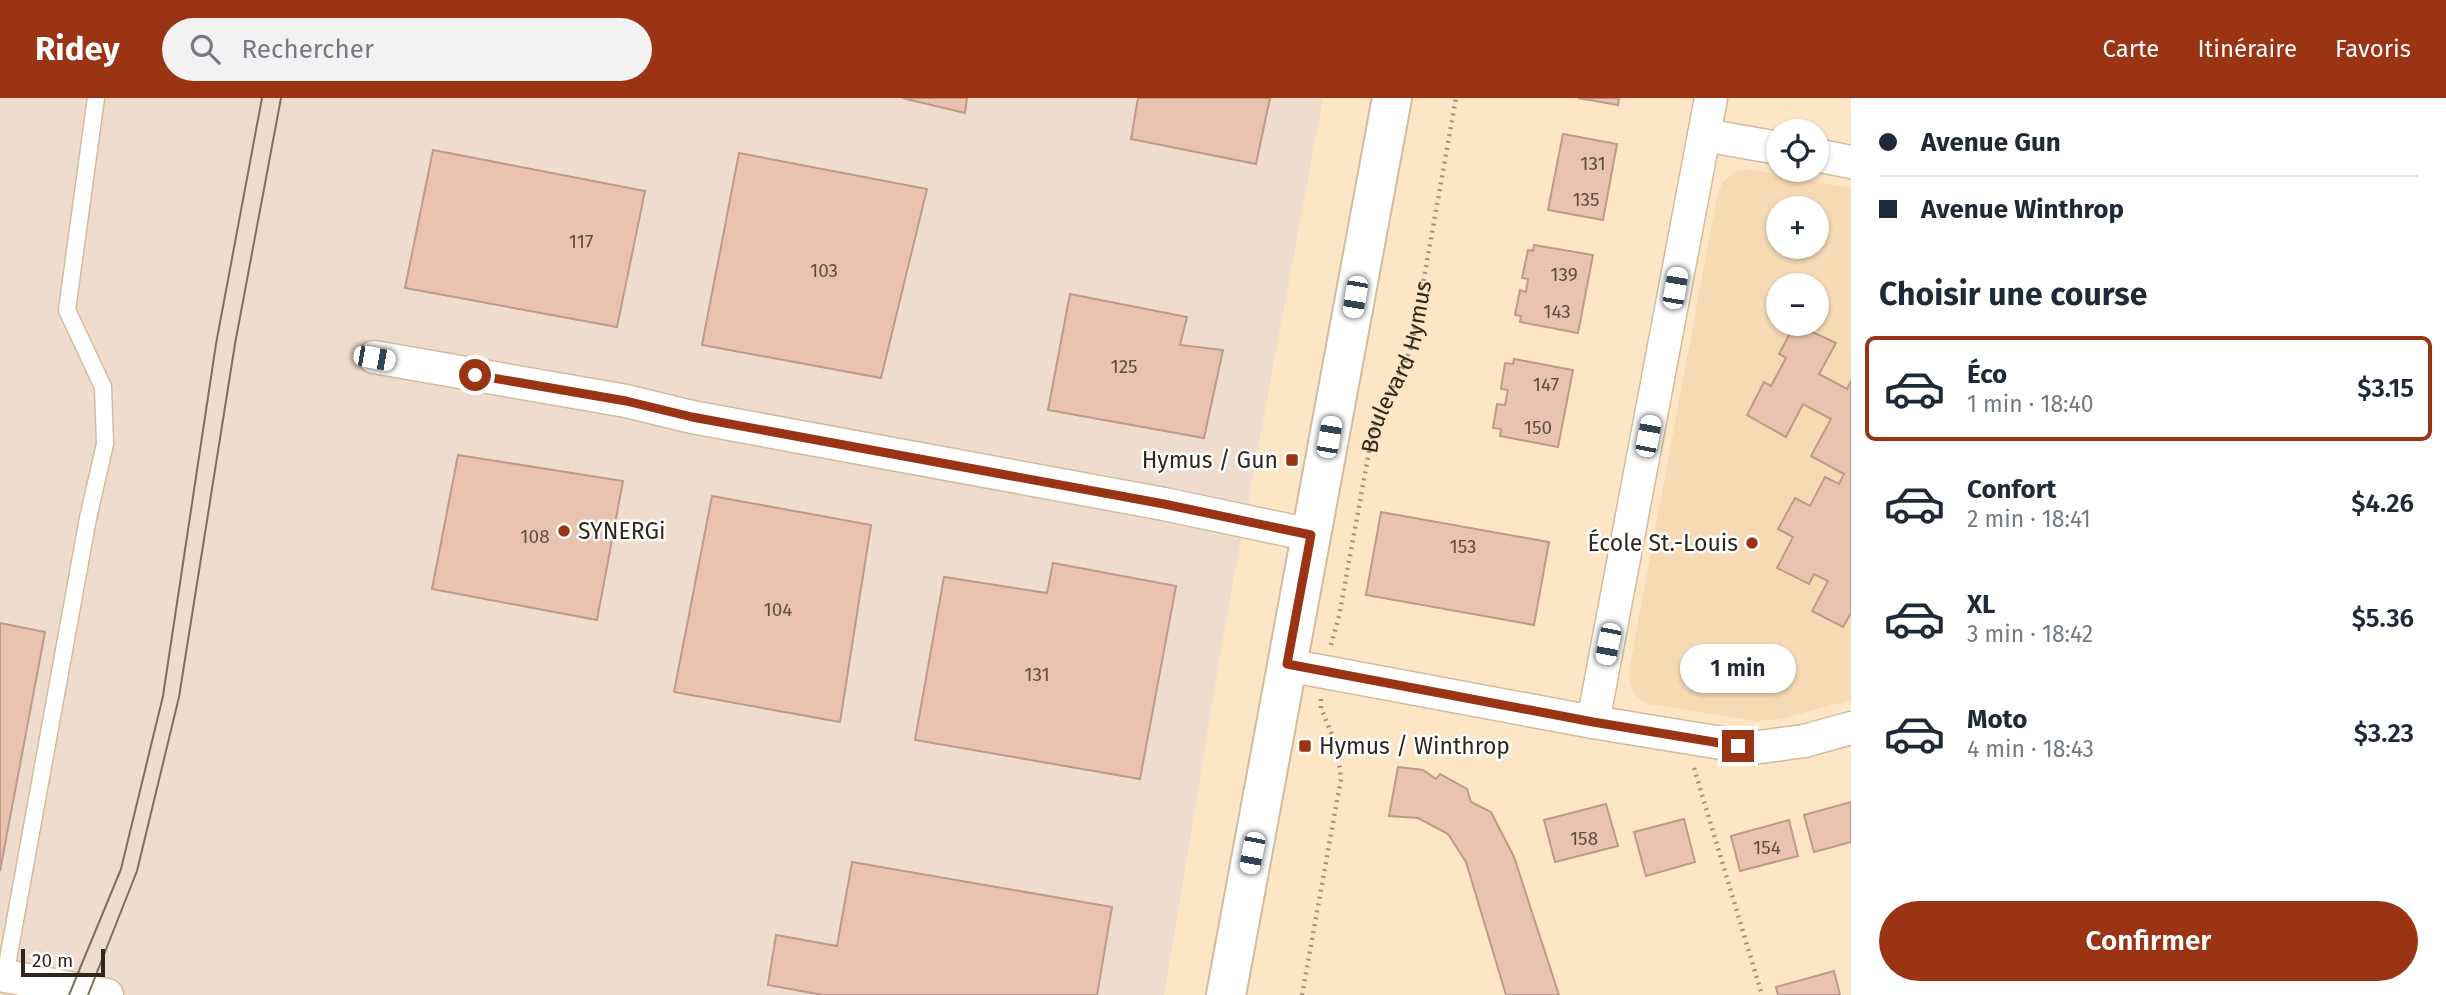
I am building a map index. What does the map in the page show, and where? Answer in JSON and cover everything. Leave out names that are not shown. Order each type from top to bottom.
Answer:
[{"type":"street","name":"Boulevard Hymus","points":[[1226,995],[1392,98]]},
{"type":"street","points":[[1593,722],[1711,98]]},
{"type":"street","points":[[1704,135],[1766,146]]},
{"type":"street","points":[[1829,158],[1851,162]]},
{"type":"street","points":[[374,358],[626,401],[692,417],[1164,504],[1311,535]]},
{"type":"street","points":[[1287,664],[1593,722],[1752,748],[1804,741],[1851,728]]},
{"type":"street","points":[[2,976],[107,995]]},
{"type":"lane","points":[[2,976],[88,518],[105,444],[103,387],[66,310],[96,98]]},
{"type":"path","name":"Boulevard Hymus","points":[[1334,636],[1373,430],[1406,365],[1413,340],[1456,98]]},
{"type":"path","points":[[1302,995],[1341,779],[1337,747],[1321,708]]},
{"type":"path","points":[[1693,764],[1762,995]]},
{"type":"shaded area","points":[[0,98],[1323,98],[1226,621],[1164,995],[0,995]]},
{"type":"shaded area","name":"École St.-Louis","points":[[1749,169],[1766,172],[1766,182],[1819,182],[1851,188],[1851,700],[1780,719],[1756,721],[1648,704],[1637,697],[1630,685],[1629,671],[1717,196],[1722,183],[1733,172]]},
{"type":"building","points":[[902,98],[967,98],[965,113]]},
{"type":"building","points":[[1138,98],[1270,98],[1256,164],[1131,139]]},
{"type":"building","points":[[1578,98],[1619,98],[1618,105]]},
{"type":"building","points":[[1563,134],[1617,144],[1603,220],[1548,210]]},
{"type":"building","points":[[433,150],[645,191],[617,327],[405,288]]},
{"type":"building","points":[[739,153],[927,189],[881,378],[702,345]]},
{"type":"building","points":[[1534,245],[1593,255],[1578,333],[1520,322],[1521,316],[1515,315],[1520,290],[1526,292],[1528,279],[1522,278],[1528,250],[1533,251]]},
{"type":"building","points":[[1070,294],[1187,317],[1180,345],[1223,350],[1204,438],[1048,410]]},
{"type":"building","points":[[1789,336],[1821,336],[1836,343],[1819,374],[1847,389],[1851,381],[1851,613],[1843,627],[1812,611],[1828,581],[1814,574],[1809,584],[1777,568],[1793,537],[1778,529],[1795,498],[1810,506],[1825,477],[1839,484],[1844,474],[1811,456],[1831,419],[1803,404],[1786,437],[1747,415],[1764,382],[1771,386],[1786,358],[1779,354]]},
{"type":"building","points":[[1514,359],[1573,370],[1558,447],[1500,436],[1501,429],[1493,428],[1497,404],[1505,405],[1508,390],[1501,389],[1505,363],[1513,364]]},
{"type":"building","points":[[458,455],[623,481],[597,620],[432,589]]},
{"type":"building","points":[[712,496],[871,525],[840,722],[674,692]]},
{"type":"building","points":[[1381,512],[1549,542],[1534,625],[1366,595]]},
{"type":"building","points":[[1053,563],[1176,586],[1140,779],[915,740],[944,577],[1047,593]]},
{"type":"building","points":[[0,623],[45,632],[0,871]]},
{"type":"building","points":[[1398,767],[1423,770],[1436,779],[1440,774],[1467,789],[1471,802],[1491,812],[1514,857],[1559,995],[1506,995],[1466,862],[1448,834],[1418,818],[1389,816]]},
{"type":"building","points":[[1851,802],[1851,842],[1814,852],[1804,815]]},
{"type":"building","points":[[1606,804],[1618,846],[1555,862],[1544,820]]},
{"type":"building","points":[[1684,819],[1695,862],[1646,876],[1634,832]]},
{"type":"building","points":[[1789,820],[1798,856],[1740,871],[1731,836]]},
{"type":"building","points":[[852,862],[1112,907],[1097,995],[823,995],[768,985],[776,935],[837,946]]},
{"type":"building","points":[[1834,971],[1840,995],[1778,995],[1776,987]]},
{"type":"tram line","points":[[69,995],[121,869],[163,696],[216,344],[262,98]]},
{"type":"tram line","points":[[88,995],[137,871],[179,697],[235,344],[281,98]]},
{"type":"place","name":"Hymus / Gun","points":[[1292,460]]},
{"type":"place","name":"SYNERGi","points":[[564,531]]},
{"type":"place","name":"École St.-Louis","points":[[1752,543]]},
{"type":"place","name":"Hymus / Winthrop","points":[[1305,746]]},
{"type":"route","points":[[475,375],[626,401],[692,417],[1164,504],[1311,535],[1287,664],[1593,722],[1738,746]]}]
